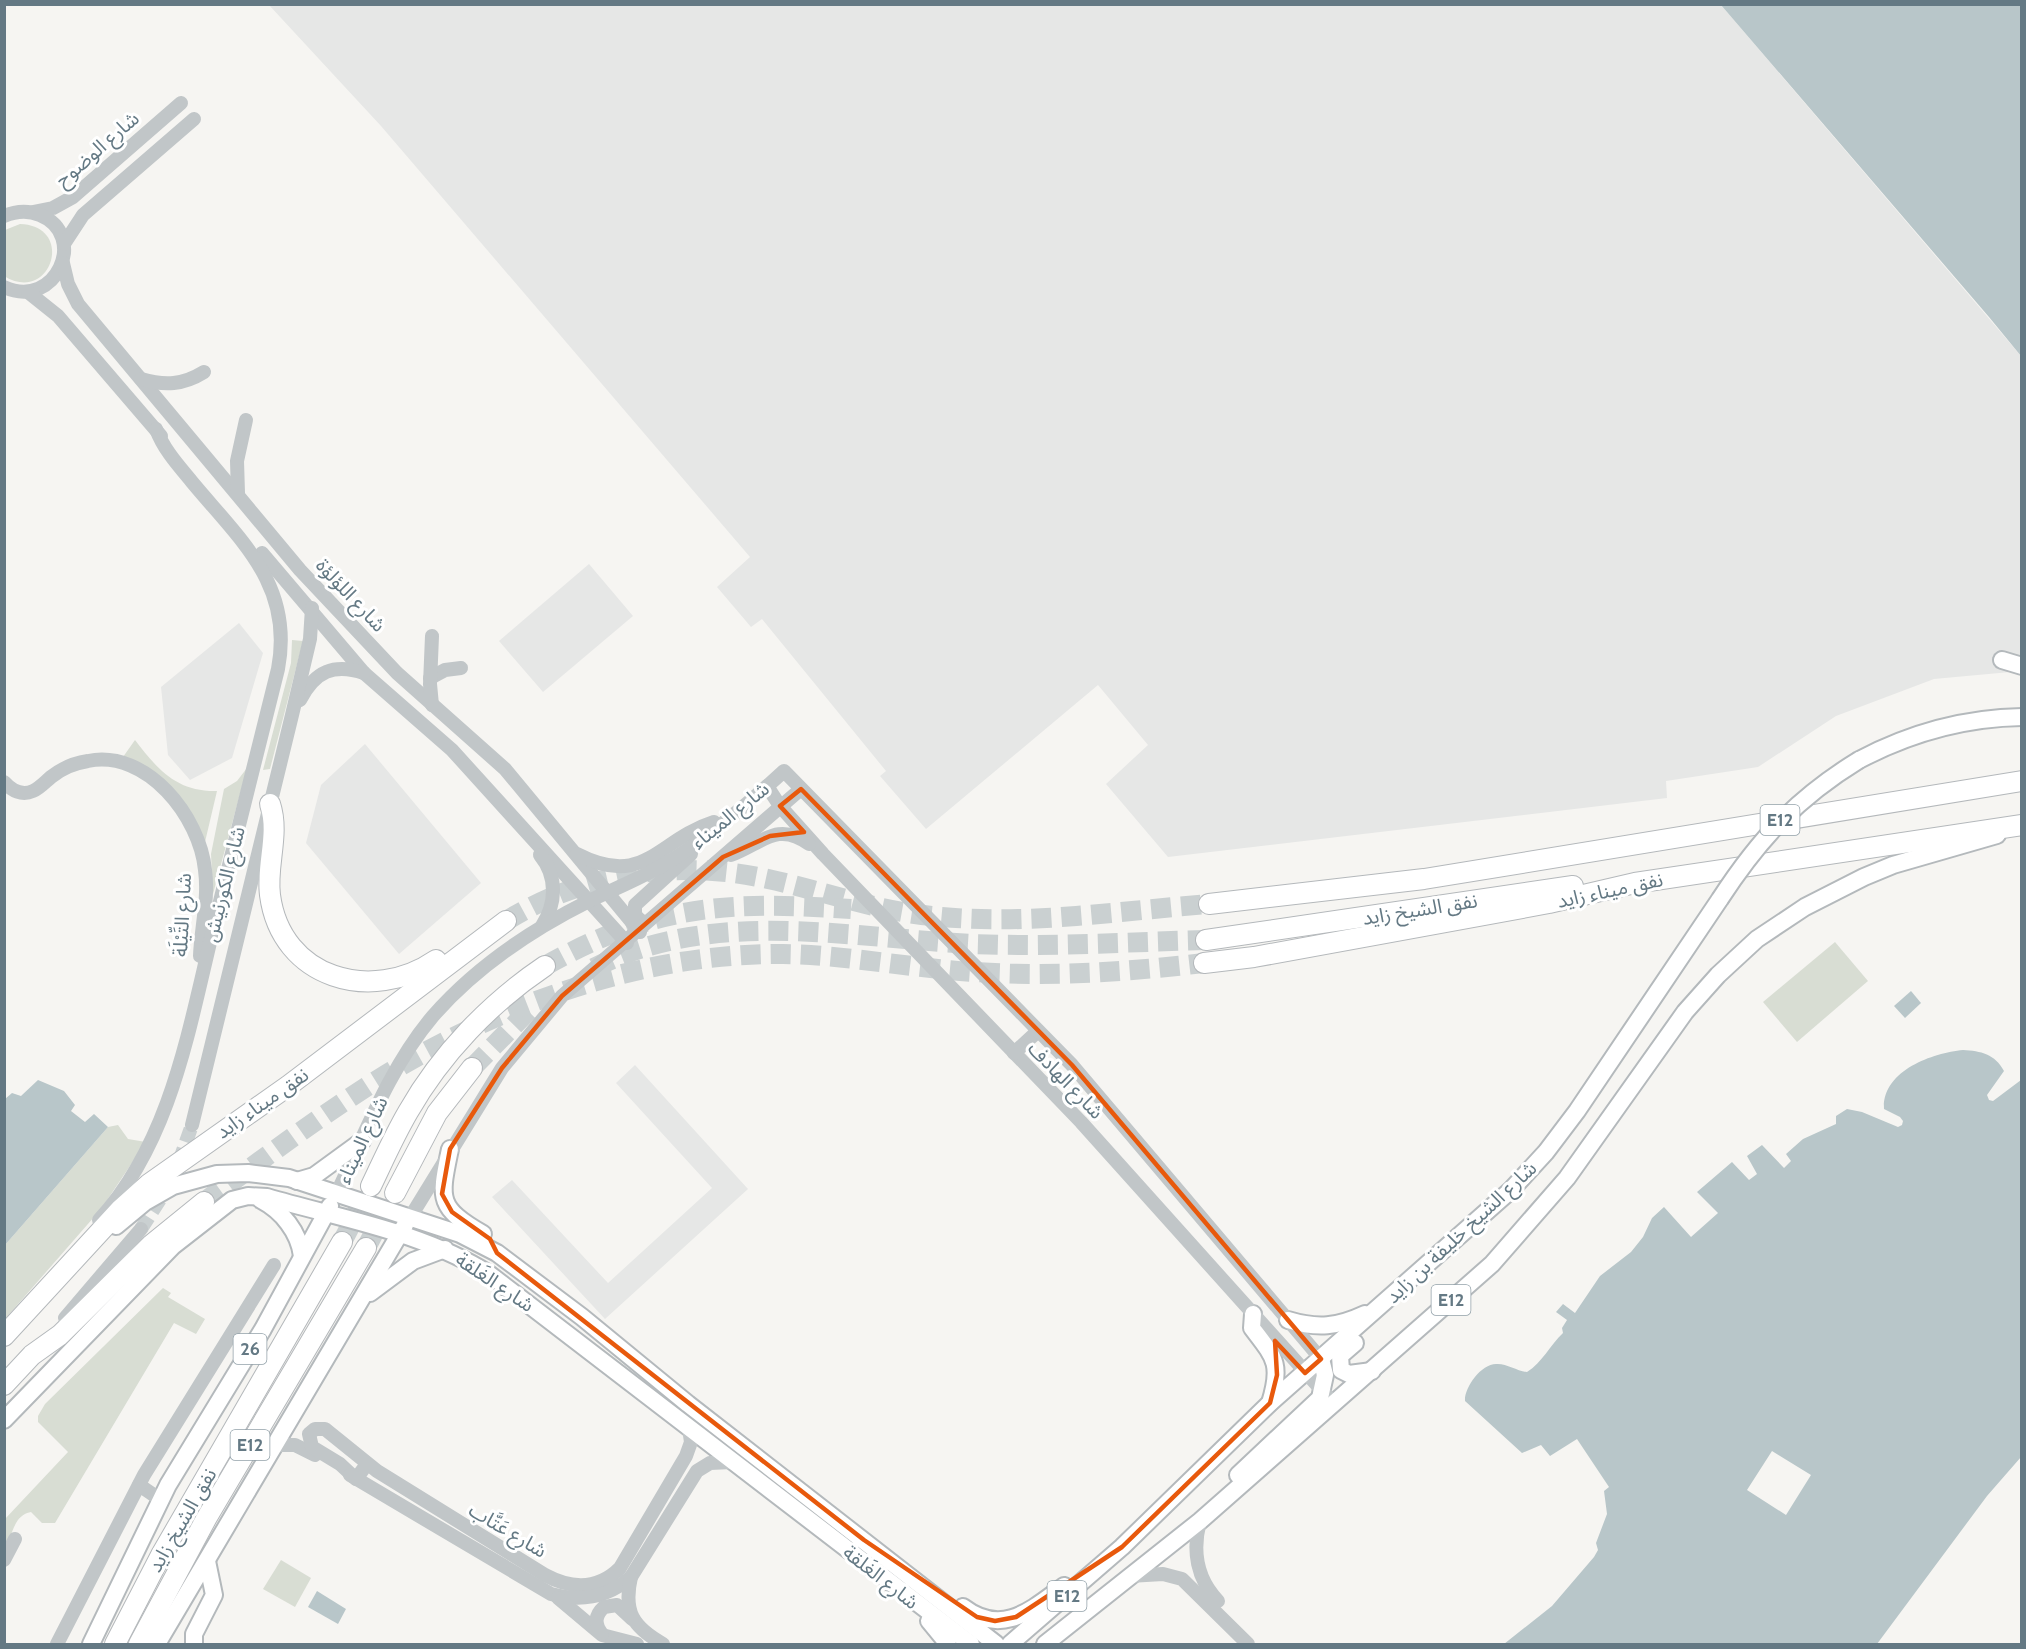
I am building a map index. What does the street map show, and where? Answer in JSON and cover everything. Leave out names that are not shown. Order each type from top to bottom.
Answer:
[{"type":"highway","name":"نفق ميناء زايد","points":[[1209,904],[1424,879],[2022,781]]},
{"type":"highway","name":"نفق ميناء زايد","points":[[35,1303],[120,1210],[149,1184],[288,1086],[506,921],[483,928],[429,965],[401,977],[357,981],[322,971],[295,951],[275,919],[269,886],[274,826],[270,804]]},
{"type":"highway","name":"نفق ميناء زايد","points":[[1204,963],[1278,953],[1549,903],[1635,883],[2019,826]]},
{"type":"highway","name":"نفق الشيخ زايد","points":[[1206,940],[1573,886],[1635,883]]},
{"type":"highway","points":[[371,1186],[408,1112],[438,1066],[494,1006],[545,966]]},
{"type":"highway","points":[[395,1193],[438,1113],[472,1068]]},
{"type":"highway","points":[[4,1385],[32,1355],[60,1335],[142,1253],[204,1202]]},
{"type":"highway","name":"نفق الشيخ زايد","points":[[115,1644],[161,1555],[342,1242]]},
{"type":"highway","name":"نفق الشيخ زايد","points":[[139,1644],[195,1538],[366,1248]]},
{"type":"highway","points":[[4,1336],[35,1303]]},
{"type":"main road","points":[[2002,660],[2022,666]]},
{"type":"main road","name":"شارع الشيخ خليفة بن زايد","points":[[1010,1644],[1122,1547],[1270,1402],[1380,1308],[1511,1190],[1562,1132],[1758,844],[1780,820],[1831,778],[1884,747],[1936,728],[1991,718],[2022,717]]},
{"type":"main road","name":"شارع الشيخ خليفة بن زايد","points":[[1045,1644],[1200,1521],[1328,1398],[1371,1371],[1477,1279],[1506,1249],[1573,1170],[1685,1012],[1718,975],[1757,939],[1805,907],[1864,877],[1893,865],[1983,840],[2019,826]]},
{"type":"main road","points":[[297,1181],[314,1176],[362,1141]]},
{"type":"main road","points":[[450,1149],[442,1187],[444,1199],[459,1219],[490,1239],[497,1253]]},
{"type":"main road","name":"شارع الغَلقة","points":[[35,1303],[73,1270],[123,1219],[173,1186],[202,1177],[240,1173],[274,1175],[417,1218],[460,1234],[497,1253],[582,1317],[688,1404],[996,1644]]},
{"type":"main road","points":[[321,1213],[330,1193]]},
{"type":"main road","points":[[4,1420],[158,1260],[225,1204],[248,1196],[269,1205],[280,1214],[297,1235],[302,1256]]},
{"type":"main road","name":"شارع الغَلقة","points":[[248,1196],[267,1197],[406,1236],[445,1249],[489,1274],[918,1606],[971,1644]]},
{"type":"main road","name":"26","points":[[91,1644],[165,1493],[263,1329],[302,1256],[321,1213]]},
{"type":"main road","points":[[157,1644],[358,1304],[416,1225],[417,1218]]},
{"type":"main road","points":[[358,1304],[382,1282],[413,1261],[445,1249]]},
{"type":"main road","points":[[1371,1371],[1344,1373],[1338,1361],[1416,1289],[1428,1274],[1435,1258]]},
{"type":"main road","points":[[1288,1320],[1312,1327],[1335,1326],[1380,1308]]},
{"type":"main road","points":[[1253,1314],[1252,1328],[1272,1352],[1277,1367],[1276,1382],[1270,1402]]},
{"type":"main road","points":[[1321,1359],[1328,1398]]},
{"type":"main road","points":[[864,1540],[915,1572],[977,1617],[995,1621],[1028,1612],[1122,1547]]},
{"type":"main road","points":[[194,1644],[194,1634],[214,1595],[207,1561]]},
{"type":"main road","points":[[918,1606],[948,1644]]},
{"type":"street","name":"شارع الوضوح","points":[[4,216],[53,208],[74,197],[181,103]]},
{"type":"street","name":"شارع الوضوح","points":[[63,244],[83,215],[194,119]]},
{"type":"street","points":[[4,204],[53,224],[63,244]]},
{"type":"street","name":"شارع اللؤلؤة","points":[[63,244],[63,263],[68,284],[78,303],[300,570],[397,673],[505,769],[640,932]]},
{"type":"street","points":[[5,288],[28,292],[50,282],[63,263]]},
{"type":"street","name":"شارع اللؤلؤة","points":[[28,292],[58,316],[364,673],[452,750],[591,900],[627,943]]},
{"type":"street","points":[[141,379],[158,384],[174,384],[204,372]]},
{"type":"street","points":[[238,493],[237,461],[246,420]]},
{"type":"street","name":"شارع الكورنيش","points":[[4,1324],[103,1216],[138,1165],[164,1111],[198,988],[279,669],[282,627],[275,594],[262,567],[165,449],[156,429]]},
{"type":"street","name":"شارع الكورنيش","points":[[192,1125],[310,639],[312,610],[300,570]]},
{"type":"street","points":[[432,636],[430,678],[432,705]]},
{"type":"street","points":[[292,715],[311,681],[324,671],[343,667],[364,673]]},
{"type":"street","points":[[430,678],[444,670],[461,668]]},
{"type":"street","name":"شارع التِّيْلَة","points":[[4,782],[17,792],[33,791],[70,766],[87,761],[113,760],[130,765],[160,785],[182,810],[200,848],[205,869],[207,894],[198,988]]},
{"type":"street","name":"شارع الميناء","points":[[330,1193],[362,1141],[395,1071],[434,1016],[481,970],[541,928],[591,900],[657,869],[705,836],[784,771]]},
{"type":"street","name":"شارع الهادف","points":[[784,771],[1106,1103],[1321,1359]]},
{"type":"street","name":"شارع الهادف","points":[[767,786],[780,806],[823,854],[1139,1185],[1328,1398]]},
{"type":"street","name":"شارع الميناء","points":[[417,1218],[450,1149],[502,1068],[534,1027],[562,996],[640,932],[801,789]]},
{"type":"street","points":[[572,852],[605,866],[628,867],[642,862],[702,827],[725,820]]},
{"type":"street","points":[[526,830],[533,847],[547,865],[553,888],[551,908],[541,928]]},
{"type":"street","points":[[723,857],[745,849],[764,838],[783,834],[797,836],[823,854]]},
{"type":"street","points":[[652,921],[644,923],[637,920],[634,913],[635,905],[680,866],[705,836]]},
{"type":"street","points":[[1014,1053],[1038,1031]]},
{"type":"street","points":[[32,1355],[141,1229]]},
{"type":"street","points":[[57,1644],[141,1480],[274,1265]]},
{"type":"street","name":"شارع عَتَّاب","points":[[356,1479],[340,1464],[312,1447],[309,1434],[315,1429],[325,1429],[367,1464],[545,1575],[560,1582],[589,1585],[606,1580],[620,1568],[686,1456],[691,1442],[689,1428]]},
{"type":"street","name":"شارع عَتَّاب","points":[[275,1445],[300,1446],[552,1594],[602,1635],[637,1644]]},
{"type":"street","name":"شارع عَتَّاب","points":[[552,1594],[570,1598],[598,1596],[615,1589],[631,1577],[697,1471],[710,1463],[732,1462]]},
{"type":"street","points":[[356,1479],[367,1464]]},
{"type":"street","points":[[141,1480],[165,1493]]},
{"type":"street","points":[[1200,1521],[1196,1550],[1202,1579],[1209,1591],[1258,1644]]},
{"type":"street","points":[[4,1560],[15,1539]]},
{"type":"street","points":[[1129,1576],[1163,1574],[1182,1579],[1248,1644]]},
{"type":"street","name":"شارع عَتَّاب","points":[[631,1577],[628,1599],[633,1621]]},
{"type":"street","points":[[602,1635],[598,1629],[597,1617],[604,1607],[617,1605],[643,1632],[663,1644]]},
{"type":"highlighted area","points":[[801,789],[1072,1065],[1321,1359],[1305,1373],[1275,1341],[1277,1375],[1270,1403],[1122,1547],[1016,1617],[995,1621],[977,1617],[864,1540],[497,1253],[490,1239],[452,1212],[442,1194],[450,1149],[502,1068],[562,996],[723,857],[770,836],[804,832],[780,806]]},
{"type":"shaded area","points":[[269,5],[1721,5],[2021,356],[2021,671],[1934,679],[1836,716],[1758,767],[1666,781],[1667,798],[1168,857],[1106,784],[1148,745],[1098,685],[926,829],[880,776],[886,771],[762,619],[751,627],[717,587],[750,557],[381,126]]},
{"type":"shaded area","points":[[1721,5],[2021,5],[2021,356],[1989,317]]},
{"type":"shaded area","points":[[20,224],[37,228],[48,237],[52,249],[51,262],[44,273],[34,280],[20,282],[4,276],[5,230]]},
{"type":"shaded area","points":[[589,564],[633,616],[543,692],[499,641]]},
{"type":"shaded area","points":[[239,623],[263,653],[232,758],[190,780],[168,755],[161,687]]},
{"type":"shaded area","points":[[292,640],[303,641],[270,769],[263,770],[291,663]]},
{"type":"shaded area","points":[[135,740],[152,761],[170,777],[191,788],[217,791],[205,842],[138,762],[123,757]]},
{"type":"shaded area","points":[[365,744],[481,883],[399,954],[306,843],[321,785]]},
{"type":"shaded area","points":[[247,768],[213,894],[211,854],[224,789],[237,781]]},
{"type":"shaded area","points":[[1835,942],[1868,981],[1797,1042],[1763,1002]]},
{"type":"shaded area","points":[[1911,991],[1921,1003],[1905,1018],[1894,1006]]},
{"type":"shaded area","points":[[1976,1051],[1992,1057],[2000,1065],[2004,1071],[1987,1095],[1989,1100],[1993,1101],[2021,1080],[2021,1457],[1987,1496],[1877,1644],[1504,1644],[1552,1606],[1594,1557],[1598,1550],[1596,1543],[1607,1514],[1604,1491],[1609,1487],[1577,1439],[1550,1456],[1541,1445],[1522,1453],[1465,1401],[1467,1390],[1474,1378],[1485,1368],[1496,1364],[1527,1372],[1542,1359],[1563,1333],[1562,1328],[1567,1320],[1556,1312],[1563,1304],[1575,1313],[1600,1276],[1631,1252],[1643,1237],[1652,1218],[1664,1207],[1691,1237],[1718,1213],[1697,1192],[1732,1162],[1749,1180],[1757,1174],[1747,1156],[1762,1145],[1784,1168],[1791,1161],[1786,1154],[1803,1139],[1836,1124],[1836,1116],[1847,1109],[1862,1112],[1898,1127],[1902,1125],[1903,1121],[1900,1117],[1884,1109],[1891,1084],[1911,1066],[1951,1052]],"holes":[[[1772,1451],[1811,1475],[1786,1515],[1747,1490]]]},
{"type":"shaded area","points":[[635,1065],[748,1189],[605,1319],[492,1197],[512,1180],[608,1283],[712,1188],[616,1083]]},
{"type":"shaded area","points":[[38,1080],[64,1091],[75,1105],[71,1111],[85,1122],[94,1114],[108,1127],[5,1245],[5,1099],[12,1093],[21,1096]]},
{"type":"shaded area","points":[[118,1125],[128,1139],[146,1142],[101,1209],[5,1319],[5,1245],[108,1127]]},
{"type":"shaded area","points":[[163,1288],[171,1293],[168,1297],[205,1319],[196,1334],[174,1323],[55,1523],[42,1523],[31,1512],[25,1514],[20,1517],[14,1527],[5,1551],[5,1519],[68,1452],[38,1422],[38,1416],[45,1404]]},
{"type":"shaded area","points":[[281,1560],[311,1578],[295,1607],[263,1589]]},
{"type":"shaded area","points":[[317,1591],[346,1609],[338,1624],[308,1607]]},
{"type":"tunnel","points":[[506,921],[536,904],[600,881],[632,874],[700,870],[768,879],[891,910],[967,919],[1071,916],[1209,904]]},
{"type":"tunnel","points":[[545,966],[585,945],[622,930],[694,911],[767,906],[851,909]]},
{"type":"tunnel","points":[[594,968],[639,949],[685,938],[733,932],[830,933],[1003,945],[1206,940]]},
{"type":"tunnel","points":[[204,1202],[334,1108],[425,1052],[472,1028],[522,1007],[572,988],[624,974],[677,963],[730,956],[783,954],[950,970],[1032,974],[1089,973],[1204,963]]},
{"type":"tunnel","points":[[472,1068],[529,1010]]},
{"type":"tunnel","points":[[179,1162],[192,1125]]},
{"type":"tunnel","points":[[342,1242],[371,1186]]},
{"type":"tunnel","points":[[141,1229],[166,1190]]},
{"type":"tunnel","points":[[366,1248],[394,1194]]}]
